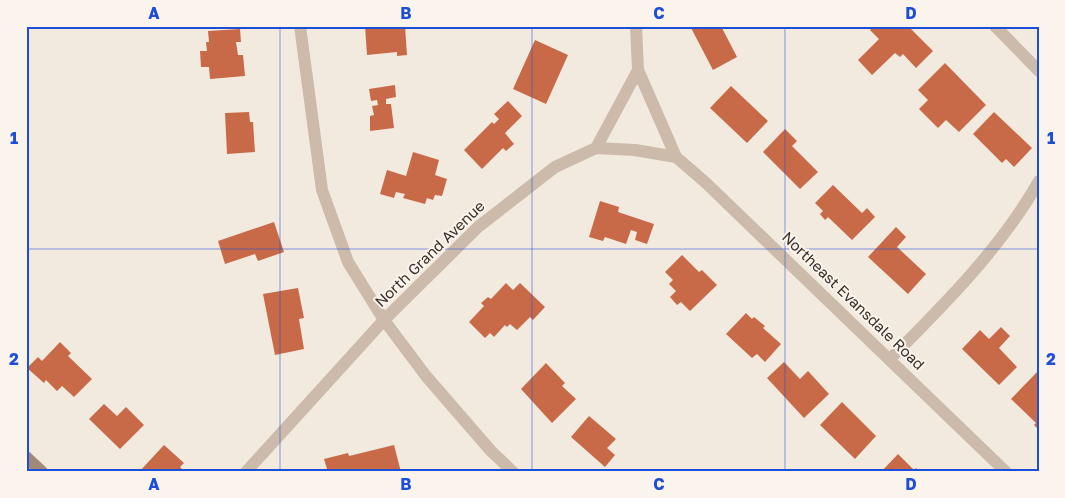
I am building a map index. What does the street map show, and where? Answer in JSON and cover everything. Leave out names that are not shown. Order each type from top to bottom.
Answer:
[{"type":"main road","points":[[26,456],[42,472]]},
{"type":"street","points":[[300,26],[322,190],[348,262],[384,320],[426,376],[491,451],[513,472]]},
{"type":"street","points":[[636,26],[638,70],[676,156]]},
{"type":"street","points":[[995,26],[1039,71]]},
{"type":"street","points":[[638,70],[596,148],[636,150],[676,156]]},
{"type":"street","name":"North Grand Avenue","points":[[246,472],[384,320],[478,227],[555,167],[596,148]]},
{"type":"street","name":"Northeast Evansdale Road","points":[[676,156],[1006,472]]},
{"type":"street","points":[[890,359],[944,305],[989,252],[1039,181]]},
{"type":"building","points":[[365,26],[405,26],[407,55],[397,56],[397,52],[367,55]]},
{"type":"building","points":[[690,26],[721,26],[737,57],[713,70]]},
{"type":"building","points":[[873,26],[908,26],[933,51],[916,68],[903,54],[900,57],[895,53],[872,75],[858,60],[879,39],[870,30]]},
{"type":"building","points":[[240,29],[241,42],[236,42],[238,55],[243,55],[245,76],[210,79],[209,67],[201,67],[200,51],[207,51],[206,42],[209,42],[208,31]]},
{"type":"building","points":[[535,40],[568,55],[546,104],[513,89]]},
{"type":"building","points":[[945,63],[986,105],[959,132],[946,120],[938,128],[919,109],[928,100],[918,90]]},
{"type":"building","points":[[395,85],[396,97],[386,99],[386,104],[391,104],[394,128],[370,131],[370,116],[374,115],[372,106],[378,105],[377,100],[371,101],[369,89]]},
{"type":"building","points":[[731,86],[768,121],[747,143],[710,108]]},
{"type":"building","points":[[508,101],[522,116],[505,133],[514,144],[506,151],[503,148],[482,169],[464,150],[492,122],[494,124],[499,119],[494,114]]},
{"type":"building","points":[[249,112],[250,122],[253,122],[255,152],[227,154],[225,113]]},
{"type":"building","points":[[994,112],[1032,148],[1014,167],[1006,159],[1002,163],[973,134]]},
{"type":"building","points":[[785,129],[797,141],[792,146],[818,172],[800,189],[763,152]]},
{"type":"building","points":[[413,152],[439,160],[435,175],[447,179],[442,196],[435,195],[433,200],[427,198],[425,204],[403,198],[405,194],[396,192],[394,198],[380,194],[387,170],[406,176]]},
{"type":"building","points":[[833,185],[862,213],[867,208],[875,217],[852,240],[828,217],[825,220],[820,214],[823,211],[815,203]]},
{"type":"building","points":[[600,201],[619,207],[618,212],[654,224],[647,244],[635,240],[637,232],[631,230],[626,244],[605,237],[603,241],[589,237]]},
{"type":"building","points":[[274,222],[284,252],[258,261],[255,254],[225,264],[218,241]]},
{"type":"building","points":[[896,227],[906,237],[897,247],[926,274],[908,294],[868,257]]},
{"type":"building","points":[[682,255],[699,272],[702,270],[717,285],[690,311],[681,302],[677,305],[670,297],[676,291],[669,284],[673,280],[665,272]]},
{"type":"building","points":[[506,283],[513,290],[520,283],[545,307],[533,320],[530,317],[517,330],[510,324],[507,327],[505,325],[494,337],[490,333],[485,338],[469,322],[484,306],[481,303],[488,297],[491,299]]},
{"type":"building","points":[[298,288],[304,318],[299,319],[304,349],[275,355],[263,294]]},
{"type":"building","points":[[746,313],[752,319],[754,317],[765,326],[763,328],[781,344],[765,362],[757,354],[752,358],[726,334]]},
{"type":"building","points":[[1001,327],[1010,336],[999,348],[1017,367],[999,385],[962,349],[980,330],[989,339]]},
{"type":"building","points":[[60,342],[71,353],[68,356],[92,379],[74,397],[62,386],[57,391],[46,380],[44,383],[27,368],[38,357],[42,361]]},
{"type":"building","points":[[784,362],[800,379],[808,371],[829,394],[804,418],[767,378]]},
{"type":"building","points":[[546,363],[565,383],[562,386],[576,399],[552,423],[521,389]]},
{"type":"building","points":[[1039,370],[1039,430],[1034,425],[1036,423],[1011,399]]},
{"type":"building","points":[[842,402],[876,436],[855,459],[820,425]]},
{"type":"building","points":[[104,404],[117,416],[126,407],[144,425],[120,449],[89,419]]},
{"type":"building","points":[[589,416],[616,439],[607,448],[615,455],[605,467],[571,437]]},
{"type":"building","points":[[164,445],[184,463],[180,467],[185,472],[139,472]]},
{"type":"building","points":[[394,445],[401,472],[328,472],[324,459],[348,453],[349,456]]},
{"type":"building","points":[[898,454],[914,470],[916,468],[920,472],[881,472]]}]
